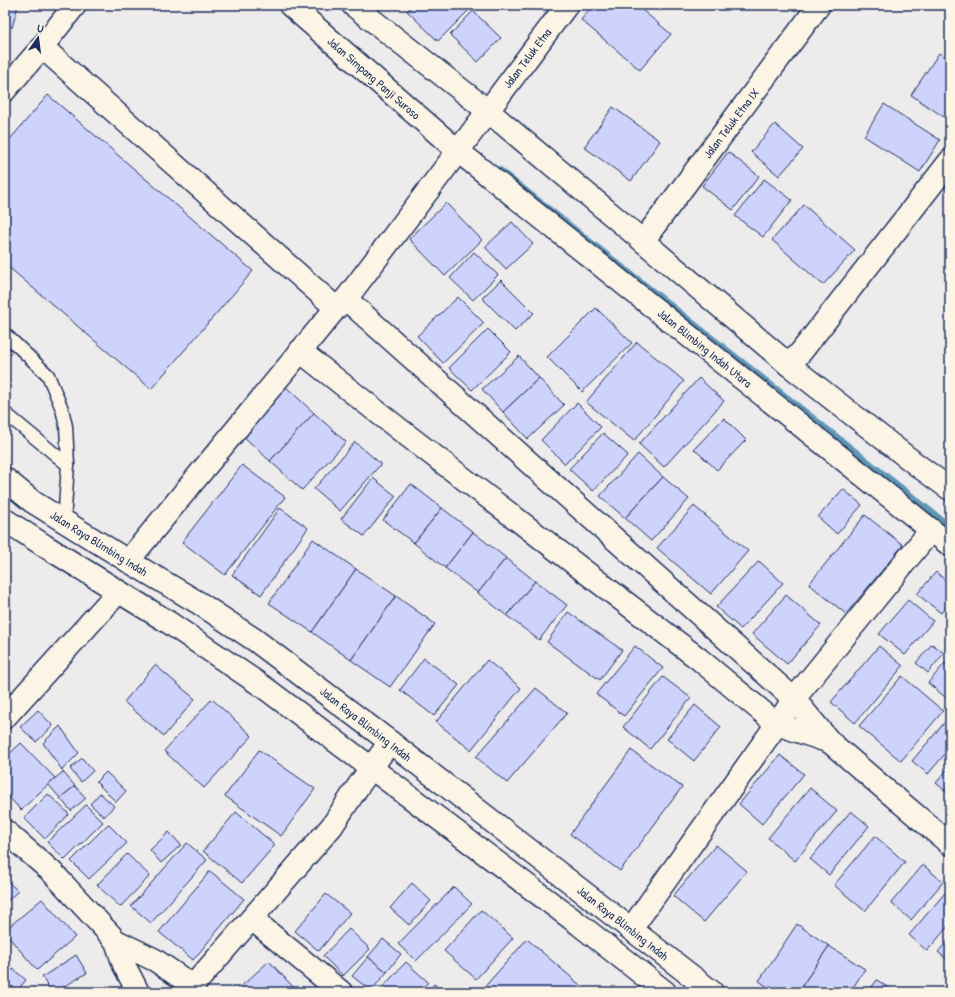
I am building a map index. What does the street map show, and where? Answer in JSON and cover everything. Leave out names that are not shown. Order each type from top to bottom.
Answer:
[{"type":"street","points":[[5,90],[42,47],[75,5]]},
{"type":"street","name":"Jalan Simpang Panji Suroso","points":[[290,5],[458,151]]},
{"type":"street","points":[[354,5],[488,111],[789,365],[950,489]]},
{"type":"street","name":"Jalan Teluk Etna","points":[[128,561],[341,303],[458,151],[567,5]]},
{"type":"street","name":"Jalan Teluk Etna IX","points":[[643,241],[819,5]]},
{"type":"street","points":[[42,47],[341,303],[794,699],[830,742],[950,844]]},
{"type":"street","name":"Jalan Blimbing Indah Utara","points":[[458,151],[950,545]]},
{"type":"street","points":[[789,365],[806,346],[950,161]]},
{"type":"street","points":[[300,351],[405,434],[699,660],[777,724],[830,742]]},
{"type":"street","name":"Jalan Raya Blimbing Indah","points":[[5,479],[33,502],[64,522],[199,603],[256,640],[712,992]]},
{"type":"street","points":[[5,520],[168,622],[265,688],[580,925],[666,992]]},
{"type":"street","points":[[631,930],[794,699],[931,530]]},
{"type":"street","points":[[5,717],[118,592]]},
{"type":"street","points":[[5,831],[52,872],[116,941],[154,960],[191,989],[332,826],[390,742]]},
{"type":"street","points":[[252,919],[341,992]]},
{"type":"street","points":[[116,941],[124,965],[138,992]]},
{"type":"lane","points":[[5,334],[48,375],[62,409],[66,426],[68,465],[64,522]]},
{"type":"lane","points":[[5,413],[68,465]]},
{"type":"building","points":[[5,5],[18,5],[12,28],[5,21]]},
{"type":"building","points":[[413,5],[474,5],[438,41],[407,11]]},
{"type":"building","points":[[593,5],[636,5],[671,34],[640,70],[581,20]]},
{"type":"building","points":[[654,5],[666,5],[661,11]]},
{"type":"building","points":[[473,11],[501,38],[478,62],[450,35]]},
{"type":"building","points":[[939,53],[950,60],[950,121],[911,95]]},
{"type":"building","points":[[48,95],[253,271],[151,389],[5,264],[5,145]]},
{"type":"building","points":[[884,104],[940,140],[920,172],[864,136]]},
{"type":"building","points":[[613,107],[660,141],[631,181],[584,147]]},
{"type":"building","points":[[775,124],[803,149],[779,176],[751,152]]},
{"type":"building","points":[[728,152],[759,176],[733,210],[702,186]]},
{"type":"building","points":[[764,179],[792,200],[763,237],[735,216]]},
{"type":"building","points":[[446,203],[482,240],[445,276],[409,239]]},
{"type":"building","points":[[804,205],[855,250],[823,285],[772,240]]},
{"type":"building","points":[[512,222],[533,244],[506,269],[485,247]]},
{"type":"building","points":[[474,252],[498,275],[473,300],[450,278]]},
{"type":"building","points":[[501,280],[534,313],[515,331],[482,298]]},
{"type":"building","points":[[458,297],[484,323],[443,363],[417,336]]},
{"type":"building","points":[[596,308],[632,343],[582,392],[547,357]]},
{"type":"building","points":[[488,329],[511,352],[472,390],[449,368]]},
{"type":"building","points":[[637,342],[684,381],[634,441],[586,402]]},
{"type":"building","points":[[519,356],[539,378],[503,412],[482,389]]},
{"type":"building","points":[[539,378],[564,405],[528,439],[503,412]]},
{"type":"building","points":[[699,378],[724,401],[664,467],[639,444]]},
{"type":"building","points":[[285,386],[314,413],[270,461],[241,434]]},
{"type":"building","points":[[577,403],[601,427],[565,464],[541,440]]},
{"type":"building","points":[[314,413],[346,442],[302,490],[270,461]]},
{"type":"building","points":[[724,418],[746,440],[717,470],[694,449]]},
{"type":"building","points":[[603,433],[628,455],[593,491],[569,469]]},
{"type":"building","points":[[355,442],[381,464],[340,511],[314,489]]},
{"type":"building","points":[[638,454],[663,477],[625,518],[600,496]]},
{"type":"building","points":[[242,465],[285,497],[225,575],[182,542]]},
{"type":"building","points":[[663,477],[689,499],[651,541],[625,518]]},
{"type":"building","points":[[373,478],[396,496],[364,536],[341,519]]},
{"type":"building","points":[[411,484],[442,508],[414,543],[383,520]]},
{"type":"building","points":[[843,489],[862,505],[837,534],[818,517]]},
{"type":"building","points":[[694,506],[748,551],[711,594],[657,548]]},
{"type":"building","points":[[280,508],[308,528],[261,595],[232,575]]},
{"type":"building","points":[[442,508],[473,532],[445,568],[414,543]]},
{"type":"building","points":[[865,515],[903,545],[846,614],[809,584]]},
{"type":"building","points":[[473,532],[506,558],[478,593],[445,568]]},
{"type":"building","points":[[313,539],[356,569],[312,632],[269,603]]},
{"type":"building","points":[[506,558],[535,581],[507,616],[478,593]]},
{"type":"building","points":[[759,561],[783,583],[741,629],[716,607]]},
{"type":"building","points":[[356,569],[396,596],[351,660],[312,632]]},
{"type":"building","points":[[936,572],[950,584],[950,602],[941,613],[917,594]]},
{"type":"building","points":[[535,581],[567,605],[539,640],[507,616]]},
{"type":"building","points":[[786,595],[821,625],[787,664],[752,634]]},
{"type":"building","points":[[396,596],[435,624],[390,687],[351,660]]},
{"type":"building","points":[[908,600],[933,621],[905,655],[879,634]]},
{"type":"building","points":[[568,612],[622,650],[600,680],[547,642]]},
{"type":"building","points":[[932,644],[944,653],[928,673],[916,663]]},
{"type":"building","points":[[635,646],[663,668],[624,716],[596,694]]},
{"type":"building","points":[[879,646],[903,666],[855,723],[831,702]]},
{"type":"building","points":[[424,658],[459,685],[434,716],[400,690]]},
{"type":"building","points":[[487,660],[521,688],[471,750],[436,722]]},
{"type":"building","points":[[945,663],[950,668],[950,701],[928,683]]},
{"type":"building","points":[[155,665],[195,699],[164,736],[124,702]]},
{"type":"building","points":[[902,676],[943,711],[901,761],[859,726]]},
{"type":"building","points":[[663,677],[691,698],[650,749],[623,727]]},
{"type":"building","points":[[536,688],[567,713],[507,783],[476,757]]},
{"type":"building","points":[[212,699],[252,736],[204,788],[164,751]]},
{"type":"building","points":[[695,705],[721,727],[694,761],[667,739]]},
{"type":"building","points":[[38,710],[53,726],[36,742],[20,727]]},
{"type":"building","points":[[950,716],[950,748],[928,774],[912,761]]},
{"type":"building","points":[[60,726],[79,753],[62,770],[43,743]]},
{"type":"building","points":[[21,743],[55,778],[21,810],[5,793],[5,758]]},
{"type":"building","points":[[259,750],[315,789],[281,836],[225,796]]},
{"type":"building","points":[[631,750],[682,787],[620,871],[570,834]]},
{"type":"building","points":[[780,755],[804,774],[762,824],[739,804]]},
{"type":"building","points":[[82,758],[93,771],[81,782],[70,769]]},
{"type":"building","points":[[950,766],[950,795],[936,783]]},
{"type":"building","points":[[63,772],[75,786],[60,798],[48,784]]},
{"type":"building","points":[[106,772],[126,791],[116,802],[96,782]]},
{"type":"building","points":[[75,786],[86,798],[71,811],[60,798]]},
{"type":"building","points":[[810,788],[837,811],[795,861],[768,838]]},
{"type":"building","points":[[100,793],[114,806],[104,817],[90,804]]},
{"type":"building","points":[[48,794],[69,814],[45,839],[24,818]]},
{"type":"building","points":[[86,805],[103,822],[65,860],[47,842]]},
{"type":"building","points":[[851,811],[869,826],[829,875],[810,859]]},
{"type":"building","points":[[236,812],[275,845],[242,883],[203,851]]},
{"type":"building","points":[[108,824],[127,843],[89,879],[71,861]]},
{"type":"building","points":[[169,832],[181,845],[161,863],[150,850]]},
{"type":"building","points":[[875,836],[905,862],[865,911],[834,885]]},
{"type":"building","points":[[187,843],[207,860],[151,923],[131,906]]},
{"type":"building","points":[[716,845],[747,871],[704,922],[673,896]]},
{"type":"building","points":[[127,854],[150,876],[120,907],[97,885]]},
{"type":"building","points":[[923,865],[943,882],[911,920],[891,903]]},
{"type":"building","points":[[210,871],[244,899],[193,960],[159,932]]},
{"type":"building","points":[[5,879],[18,891],[5,903]]},
{"type":"building","points":[[412,883],[431,901],[409,925],[390,908]]},
{"type":"building","points":[[454,887],[472,904],[416,961],[398,944]]},
{"type":"building","points":[[945,893],[950,897],[950,924],[927,951],[909,935]]},
{"type":"building","points":[[326,894],[350,913],[319,951],[295,931]]},
{"type":"building","points":[[42,899],[75,937],[37,970],[5,933],[5,930]]},
{"type":"building","points":[[481,910],[513,938],[476,979],[444,951]]},
{"type":"building","points":[[797,924],[829,946],[798,992],[775,992],[759,981]]},
{"type":"building","points":[[349,929],[370,949],[343,976],[323,956]]},
{"type":"building","points":[[950,938],[950,962],[938,952]]},
{"type":"building","points":[[383,939],[401,954],[387,972],[368,957]]},
{"type":"building","points":[[527,939],[580,985],[574,992],[480,992]]},
{"type":"building","points":[[829,946],[865,969],[850,992],[798,992]]},
{"type":"building","points":[[76,955],[87,973],[55,992],[51,992],[42,977]]},
{"type":"building","points":[[368,957],[387,972],[371,991],[352,976]]},
{"type":"building","points":[[269,961],[298,992],[235,992]]},
{"type":"building","points":[[406,962],[428,982],[419,992],[378,992]]},
{"type":"building","points":[[13,969],[26,980],[16,992],[5,992],[5,979]]},
{"type":"building","points":[[877,980],[894,992],[868,992]]},
{"type":"building","points":[[434,984],[444,992],[427,992]]},
{"type":"waterway","points":[[499,170],[950,527]]}]
